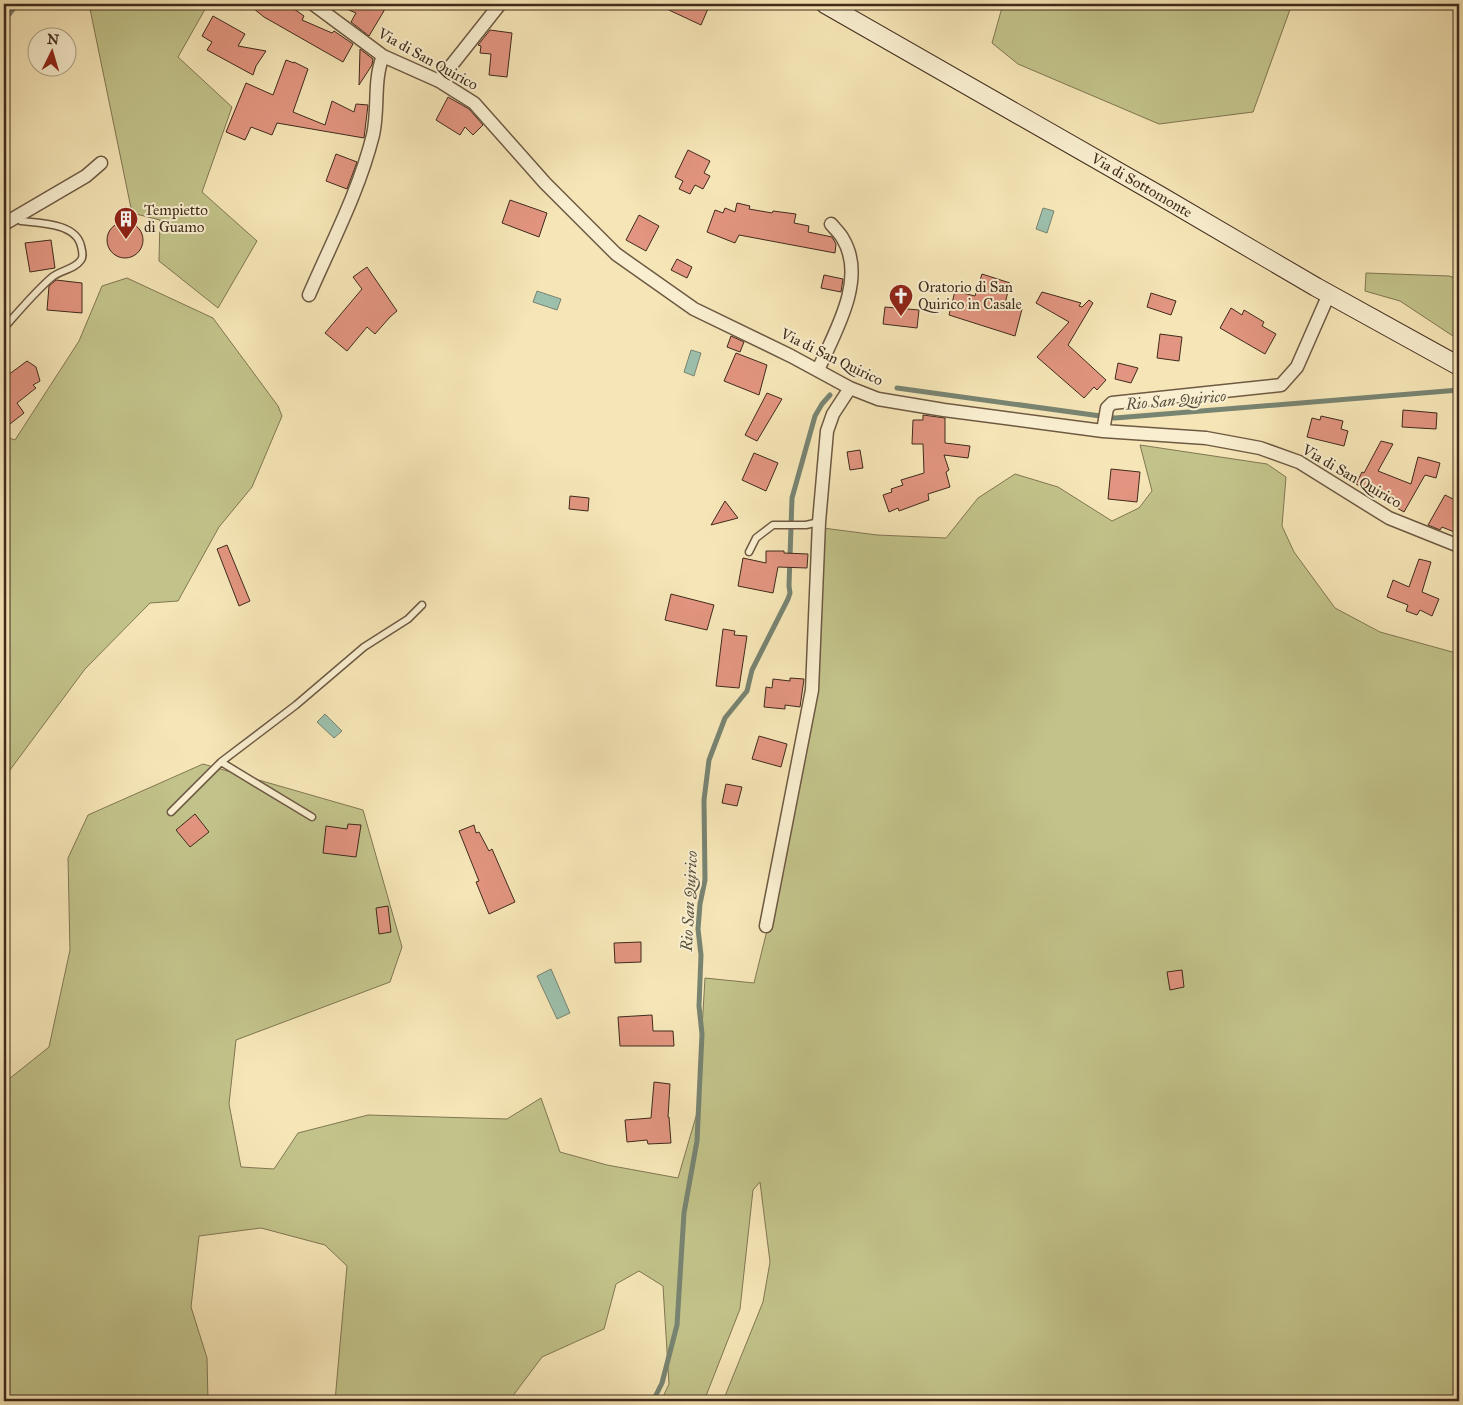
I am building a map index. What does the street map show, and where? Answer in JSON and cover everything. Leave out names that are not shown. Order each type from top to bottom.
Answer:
[{"type":"main road","name":"Via di Sottomonte","points":[[825,4],[1329,294],[1459,366]]},
{"type":"street","name":"Via di San Quirico","points":[[313,4],[383,56],[438,81],[474,103],[544,183],[616,254],[694,309],[818,370],[850,388],[878,399],[1103,429],[1206,438],[1260,448],[1299,462],[1389,518],[1459,546]]},
{"type":"street","points":[[438,81],[500,4]]},
{"type":"street","points":[[309,294],[360,181],[374,132],[379,67],[383,56]]},
{"type":"street","points":[[4,224],[86,176],[102,163]]},
{"type":"street","points":[[818,370],[848,302],[852,264],[843,238],[831,224]]},
{"type":"street","points":[[1103,429],[1107,408],[1112,403],[1281,385],[1297,367],[1329,294]]},
{"type":"street","points":[[766,926],[812,690],[813,524],[827,431],[833,414],[850,388]]},
{"type":"lane","points":[[4,328],[39,289],[54,275],[74,266],[81,260],[83,254],[80,241],[74,233],[60,227],[21,222],[19,216]]},
{"type":"lane","points":[[749,552],[756,538],[773,525],[813,524]]},
{"type":"lane","points":[[171,812],[220,762],[296,705],[364,647],[408,619],[422,605]]},
{"type":"lane","points":[[220,762],[312,816]]},
{"type":"green space","points":[[89,4],[208,4],[178,57],[232,107],[202,192],[257,241],[218,308],[159,261],[160,220],[132,213]]},
{"type":"green space","points":[[1003,4],[1292,4],[1253,112],[1159,124],[1018,64],[992,43]]},
{"type":"green space","points":[[1366,273],[1449,276],[1459,279],[1459,340],[1400,301],[1365,291]]},
{"type":"green space","points":[[127,278],[213,318],[278,406],[282,416],[252,487],[219,527],[178,601],[150,603],[85,669],[4,778],[4,436],[15,440],[79,341],[102,286]]},
{"type":"green space","points":[[1140,445],[1267,464],[1286,477],[1282,526],[1294,552],[1335,608],[1380,632],[1459,653],[1459,1401],[723,1401],[763,1302],[770,1262],[760,1182],[753,1190],[740,1309],[704,1401],[661,1401],[669,1384],[663,1286],[639,1271],[616,1284],[604,1329],[542,1357],[509,1401],[335,1401],[347,1266],[325,1245],[261,1228],[199,1236],[191,1307],[207,1358],[208,1401],[4,1401],[4,1083],[49,1047],[70,950],[68,858],[88,815],[203,764],[363,810],[402,947],[390,982],[236,1040],[229,1104],[241,1167],[274,1169],[298,1133],[368,1115],[507,1119],[541,1098],[560,1152],[607,1165],[678,1178],[697,1113],[705,978],[754,983],[776,894],[818,692],[823,528],[877,535],[946,538],[978,498],[1015,474],[1058,487],[1112,521],[1139,508],[1152,491]]},
{"type":"shaded area","points":[[1043,208],[1054,211],[1047,233],[1036,229]]},
{"type":"shaded area","points":[[537,291],[561,299],[557,310],[533,302]]},
{"type":"shaded area","points":[[691,350],[701,353],[694,376],[684,372]]},
{"type":"shaded area","points":[[325,714],[342,731],[334,738],[317,722]]},
{"type":"shaded area","points":[[551,969],[570,1013],[557,1019],[537,976]]},
{"type":"building","points":[[248,4],[287,4],[304,16],[302,20],[332,33],[334,31],[353,44],[343,62],[264,17]]},
{"type":"building","points":[[335,4],[388,4],[369,36],[351,22],[356,13]]},
{"type":"building","points":[[656,4],[710,4],[701,25]]},
{"type":"building","points":[[213,16],[245,34],[238,46],[266,51],[256,66],[253,75],[207,50],[212,42],[202,36]]},
{"type":"building","points":[[490,30],[512,33],[507,77],[489,75],[491,54],[480,53],[481,46],[478,45]]},
{"type":"building","points":[[360,49],[373,59],[372,65],[359,85]]},
{"type":"building","points":[[286,60],[308,69],[293,112],[325,125],[332,101],[354,112],[356,104],[368,105],[364,138],[277,123],[272,135],[251,127],[245,140],[226,132],[246,83],[273,95]]},
{"type":"building","points":[[448,97],[469,109],[483,125],[473,135],[465,127],[460,135],[436,120]]},
{"type":"building","points":[[688,150],[710,161],[704,173],[710,176],[703,189],[695,185],[690,194],[679,189],[683,181],[675,177]]},
{"type":"building","points":[[336,154],[357,162],[347,189],[326,181]]},
{"type":"building","points":[[510,200],[547,213],[539,237],[502,223]]},
{"type":"building","points":[[737,203],[750,206],[749,209],[772,213],[773,211],[796,214],[794,223],[809,226],[808,232],[832,237],[836,244],[835,253],[739,235],[735,243],[707,232],[715,210],[723,213],[725,208],[735,212]]},
{"type":"building","points":[[639,215],[659,226],[646,251],[626,240]]},
{"type":"building","name":"Tempietto di Guamo","points":[[125,222],[138,227],[143,240],[138,253],[125,258],[112,253],[107,240],[112,227]]},
{"type":"building","points":[[51,240],[55,268],[30,272],[25,243]]},
{"type":"building","points":[[677,259],[692,267],[687,278],[671,270]]},
{"type":"building","points":[[367,267],[397,311],[375,334],[367,327],[347,351],[325,333],[362,289],[353,277]]},
{"type":"building","points":[[982,274],[1010,283],[1005,304],[1022,309],[1015,336],[949,315],[955,291],[975,296]]},
{"type":"building","points":[[824,275],[843,279],[841,292],[821,288]]},
{"type":"building","points":[[56,280],[82,283],[82,313],[47,310],[49,286]]},
{"type":"building","points":[[1042,292],[1081,303],[1079,306],[1082,307],[1089,300],[1093,303],[1068,345],[1106,380],[1097,390],[1094,387],[1084,398],[1037,357],[1069,322],[1036,303]]},
{"type":"building","points":[[1151,293],[1176,301],[1171,315],[1147,307]]},
{"type":"building","name":"Oratorio di San Quirico in Casale","points":[[885,307],[919,310],[917,328],[883,324]]},
{"type":"building","points":[[1231,308],[1242,315],[1244,310],[1264,322],[1262,326],[1276,334],[1265,354],[1220,328]]},
{"type":"building","points":[[1160,334],[1182,337],[1179,361],[1157,358]]},
{"type":"building","points":[[731,336],[744,342],[740,352],[727,347]]},
{"type":"building","points":[[736,353],[767,365],[759,395],[724,381]]},
{"type":"building","points":[[27,361],[36,367],[40,381],[33,385],[36,388],[17,403],[24,413],[10,424],[4,414],[4,378]]},
{"type":"building","points":[[1118,363],[1138,368],[1131,383],[1115,379]]},
{"type":"building","points":[[767,393],[782,399],[757,441],[745,435]]},
{"type":"building","points":[[1403,410],[1437,413],[1436,429],[1402,427]]},
{"type":"building","points":[[923,415],[945,418],[945,443],[970,446],[968,458],[944,455],[949,470],[946,472],[950,487],[928,494],[929,500],[899,511],[898,508],[889,512],[883,495],[892,492],[891,489],[903,485],[901,480],[924,473],[923,444],[912,444],[913,420],[923,420]]},
{"type":"building","points":[[1321,416],[1343,421],[1341,429],[1348,431],[1344,446],[1307,437],[1312,418],[1320,420]]},
{"type":"building","points":[[1381,441],[1393,444],[1378,471],[1411,484],[1418,457],[1440,463],[1436,478],[1425,475],[1404,512],[1356,484]]},
{"type":"building","points":[[860,450],[863,468],[850,470],[847,452]]},
{"type":"building","points":[[754,453],[778,463],[766,491],[742,480]]},
{"type":"building","points":[[1111,469],[1140,472],[1137,502],[1108,499]]},
{"type":"building","points":[[1445,495],[1459,502],[1459,534],[1442,527],[1440,530],[1428,525]]},
{"type":"building","points":[[570,496],[589,498],[588,511],[569,509]]},
{"type":"building","points":[[725,501],[738,518],[711,525]]},
{"type":"building","points":[[227,545],[250,601],[239,606],[217,549]]},
{"type":"building","points":[[766,551],[808,554],[807,568],[778,567],[773,593],[738,586],[743,558],[766,563]]},
{"type":"building","points":[[1419,559],[1431,562],[1422,592],[1439,599],[1432,616],[1420,610],[1417,615],[1406,611],[1408,605],[1387,597],[1393,580],[1409,587]]},
{"type":"building","points":[[671,594],[714,605],[707,630],[665,620]]},
{"type":"building","points":[[723,629],[735,631],[734,635],[747,636],[739,688],[716,686]]},
{"type":"building","points":[[790,678],[804,679],[800,707],[785,705],[785,709],[764,707],[766,687],[772,688],[773,679],[790,681]]},
{"type":"building","points":[[759,736],[787,744],[781,767],[752,759]]},
{"type":"building","points":[[726,784],[742,787],[737,806],[722,803]]},
{"type":"building","points":[[195,814],[209,832],[190,847],[176,830]]},
{"type":"building","points":[[348,824],[361,825],[356,857],[323,853],[326,826],[347,829]]},
{"type":"building","points":[[474,825],[476,833],[479,832],[489,851],[492,849],[515,902],[489,914],[476,882],[479,881],[459,831]]},
{"type":"building","points":[[388,906],[391,932],[379,934],[376,908]]},
{"type":"building","points":[[641,942],[641,962],[615,963],[614,943]]},
{"type":"building","points":[[1182,970],[1184,987],[1170,990],[1167,972]]},
{"type":"building","points":[[652,1015],[653,1031],[673,1031],[674,1046],[620,1046],[618,1017]]},
{"type":"building","points":[[654,1082],[670,1084],[668,1117],[671,1143],[648,1144],[647,1140],[627,1142],[625,1120],[651,1118]]},
{"type":"waterway","points":[[4,21],[17,4]]},
{"type":"waterway","name":"Rio San Quirico","points":[[897,388],[1115,418],[1459,390]]},
{"type":"waterway","name":"Rio San Quirico","points":[[653,1401],[662,1383],[677,1325],[684,1213],[697,1141],[702,1034],[699,1006],[701,955],[698,929],[700,904],[705,880],[704,800],[709,760],[725,718],[747,691],[752,670],[790,593],[792,498],[815,416],[830,395]]},
{"type":"place","name":"Tempietto di Guamo","points":[[126,240]]},
{"type":"place","name":"Oratorio di San Quirico in Casale","points":[[901,317]]}]
